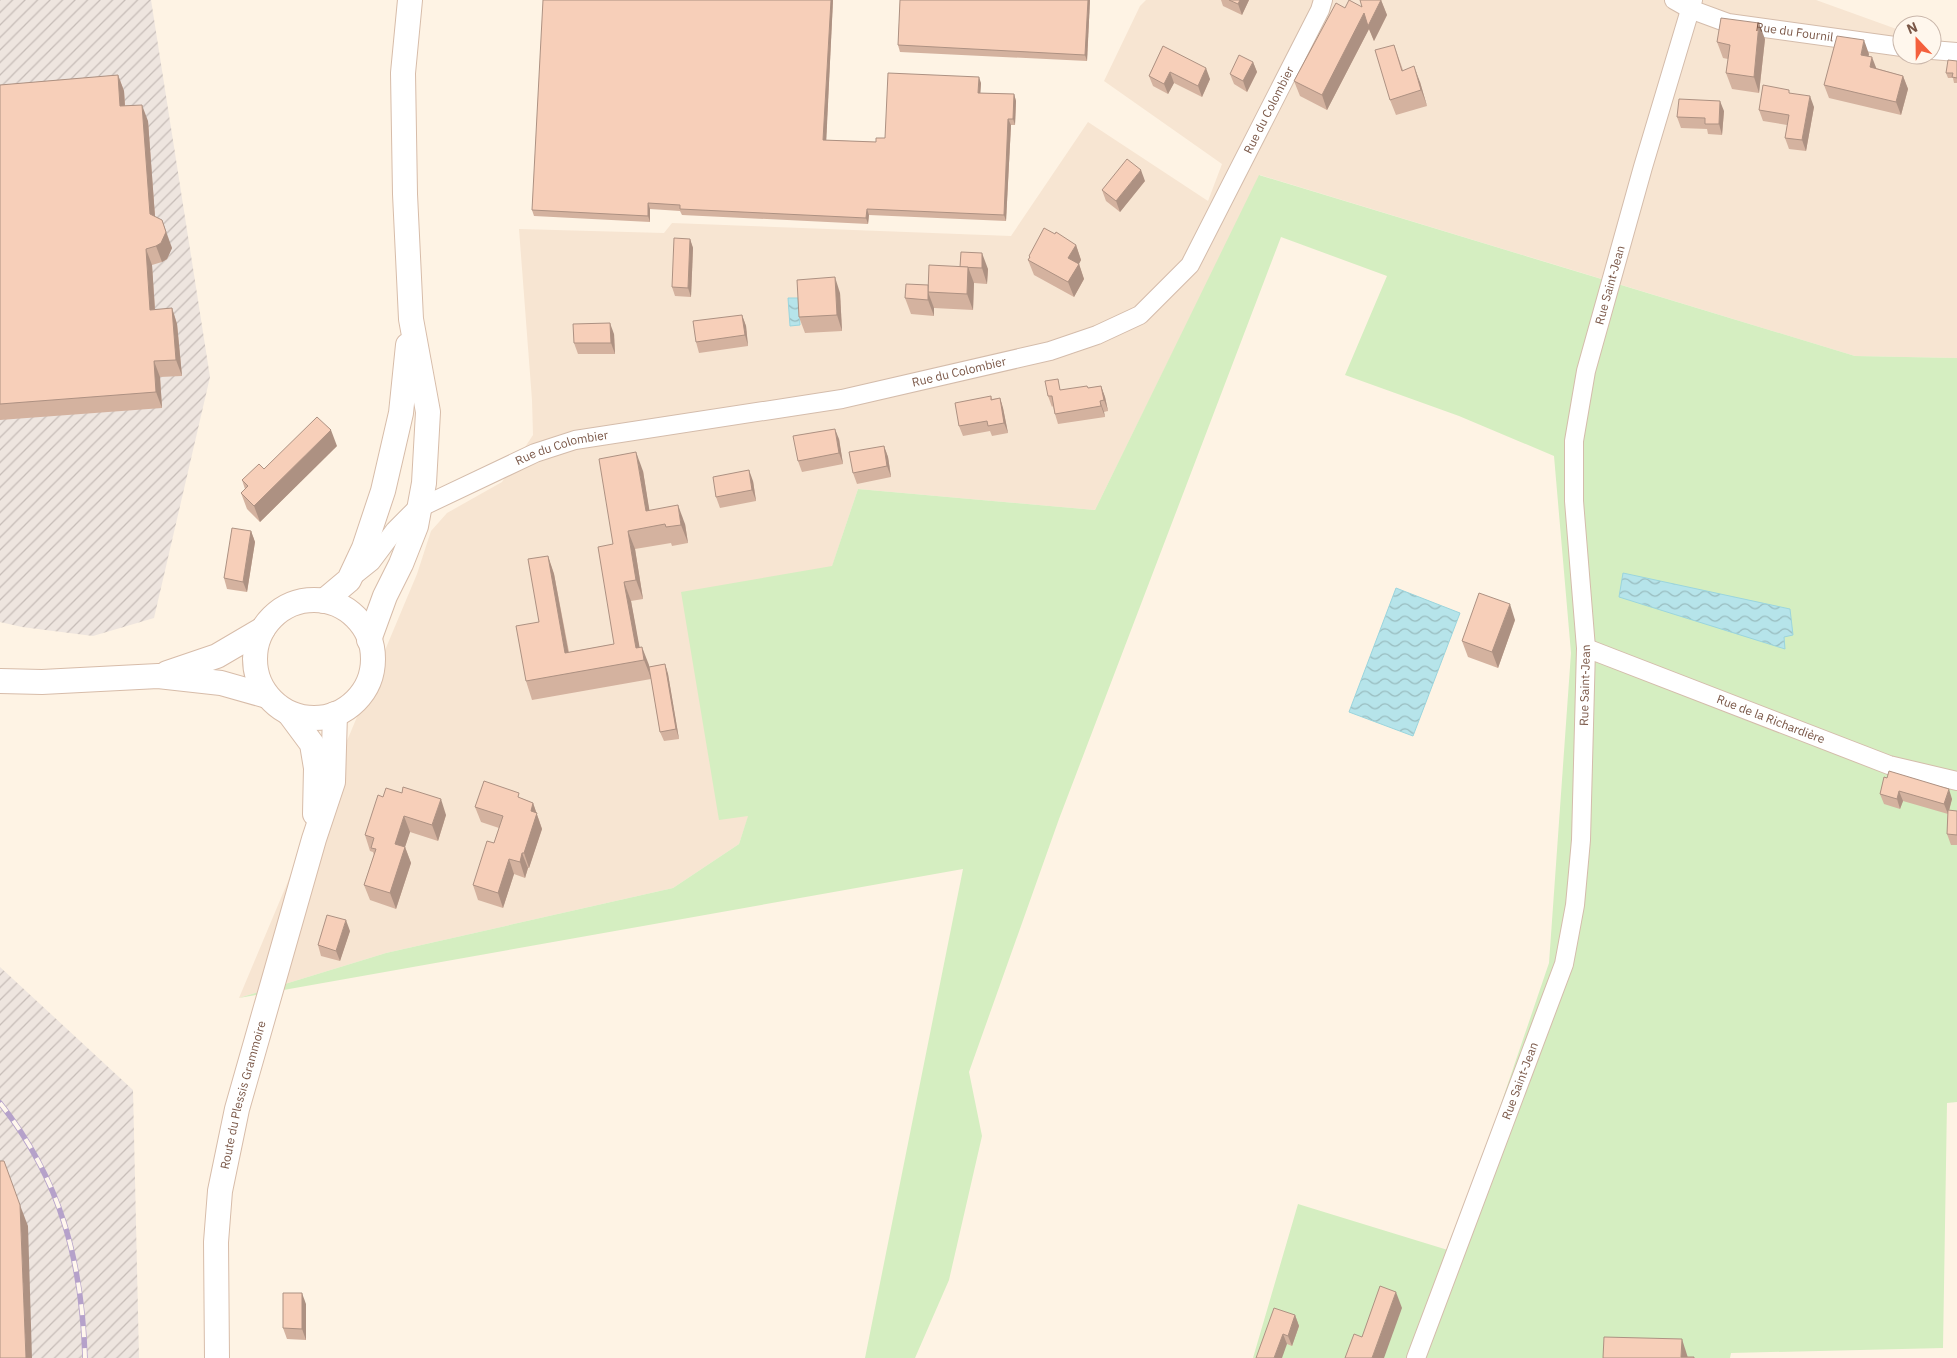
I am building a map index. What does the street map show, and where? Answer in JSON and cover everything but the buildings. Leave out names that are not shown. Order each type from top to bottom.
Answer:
[{"type":"street","points":[[369,640],[384,596],[409,547],[421,507],[424,482],[428,412],[411,319],[405,194],[402,73],[410,0]]},
{"type":"street","name":"Rue du Colombier","points":[[349,580],[371,562],[395,530],[415,510],[535,453],[575,440],[842,398],[1050,351],[1097,335],[1140,315],[1190,266],[1320,10],[1323,0]]},
{"type":"street","name":"Rue du Fournil","points":[[1674,0],[1691,4],[1728,23],[1892,46]]},
{"type":"street","name":"Rue Saint-Jean","points":[[1416,1358],[1564,964],[1575,905],[1581,840],[1586,648],[1574,501],[1574,441],[1586,371],[1691,4]]},
{"type":"street","points":[[1942,51],[1957,52]]},
{"type":"street","points":[[324,602],[349,580],[364,548],[383,491],[401,413],[411,319]]},
{"type":"street","points":[[307,601],[324,602],[339,606],[352,615],[362,626],[369,640],[372,654],[372,669],[368,683],[348,707],[335,714],[312,718],[289,713],[277,706],[267,696],[258,680],[255,663],[256,645],[263,629],[275,615],[290,606],[307,601]]},
{"type":"street","points":[[158,676],[216,656],[263,629]]},
{"type":"street","name":"Rue de la Richardière","points":[[1586,648],[1889,764],[1957,781]]},
{"type":"street","points":[[0,670],[42,682]]},
{"type":"street","points":[[0,681],[42,682],[158,676],[222,683],[267,696]]},
{"type":"street","name":"Route du Plessis Grammoire","points":[[289,713],[312,744],[316,768],[314,839]]},
{"type":"street","name":"Route du Plessis Grammoire","points":[[217,1358],[216,1242],[220,1191],[237,1109],[314,839],[333,782],[335,714]]},
{"type":"shaded area","points":[[0,0],[151,0],[210,377],[154,618],[93,636],[22,627],[0,622]]},
{"type":"shaded area","points":[[1146,0],[1816,0],[1892,27],[1892,65],[1942,65],[1942,53],[1957,51],[1957,358],[1855,356],[1260,175],[1095,510],[858,489],[739,844],[673,888],[386,953],[239,998],[417,574],[431,531],[447,513],[502,482],[533,435],[519,229],[664,233],[672,223],[1011,236],[1088,122],[1208,201],[1222,164],[1104,81],[1140,6]]},
{"type":"shaded area","points":[[0,967],[133,1090],[139,1358],[0,1358]]},
{"type":"green space","points":[[1259,175],[1855,356],[1957,358],[1957,1102],[1947,1103],[1943,1348],[1731,1353],[1730,1358],[1253,1358],[1298,1204],[1451,1251],[1549,963],[1571,653],[1554,456],[1459,416],[1345,375],[1387,276],[1281,237],[1059,819],[969,1072],[982,1136],[949,1280],[915,1358],[865,1358],[963,869],[239,998],[386,953],[673,888],[739,844],[748,816],[719,820],[681,592],[832,566],[858,489],[1095,510]]},
{"type":"water","points":[[788,298],[798,298],[800,325],[790,326]]},
{"type":"water","points":[[1623,573],[1790,609],[1793,635],[1784,637],[1785,649],[1619,597]]},
{"type":"water","points":[[1396,588],[1460,613],[1413,736],[1349,712]]},
{"type":"railway","points":[[0,1103],[21,1132],[39,1162],[53,1192],[64,1223],[73,1255],[79,1288],[85,1358]]}]
